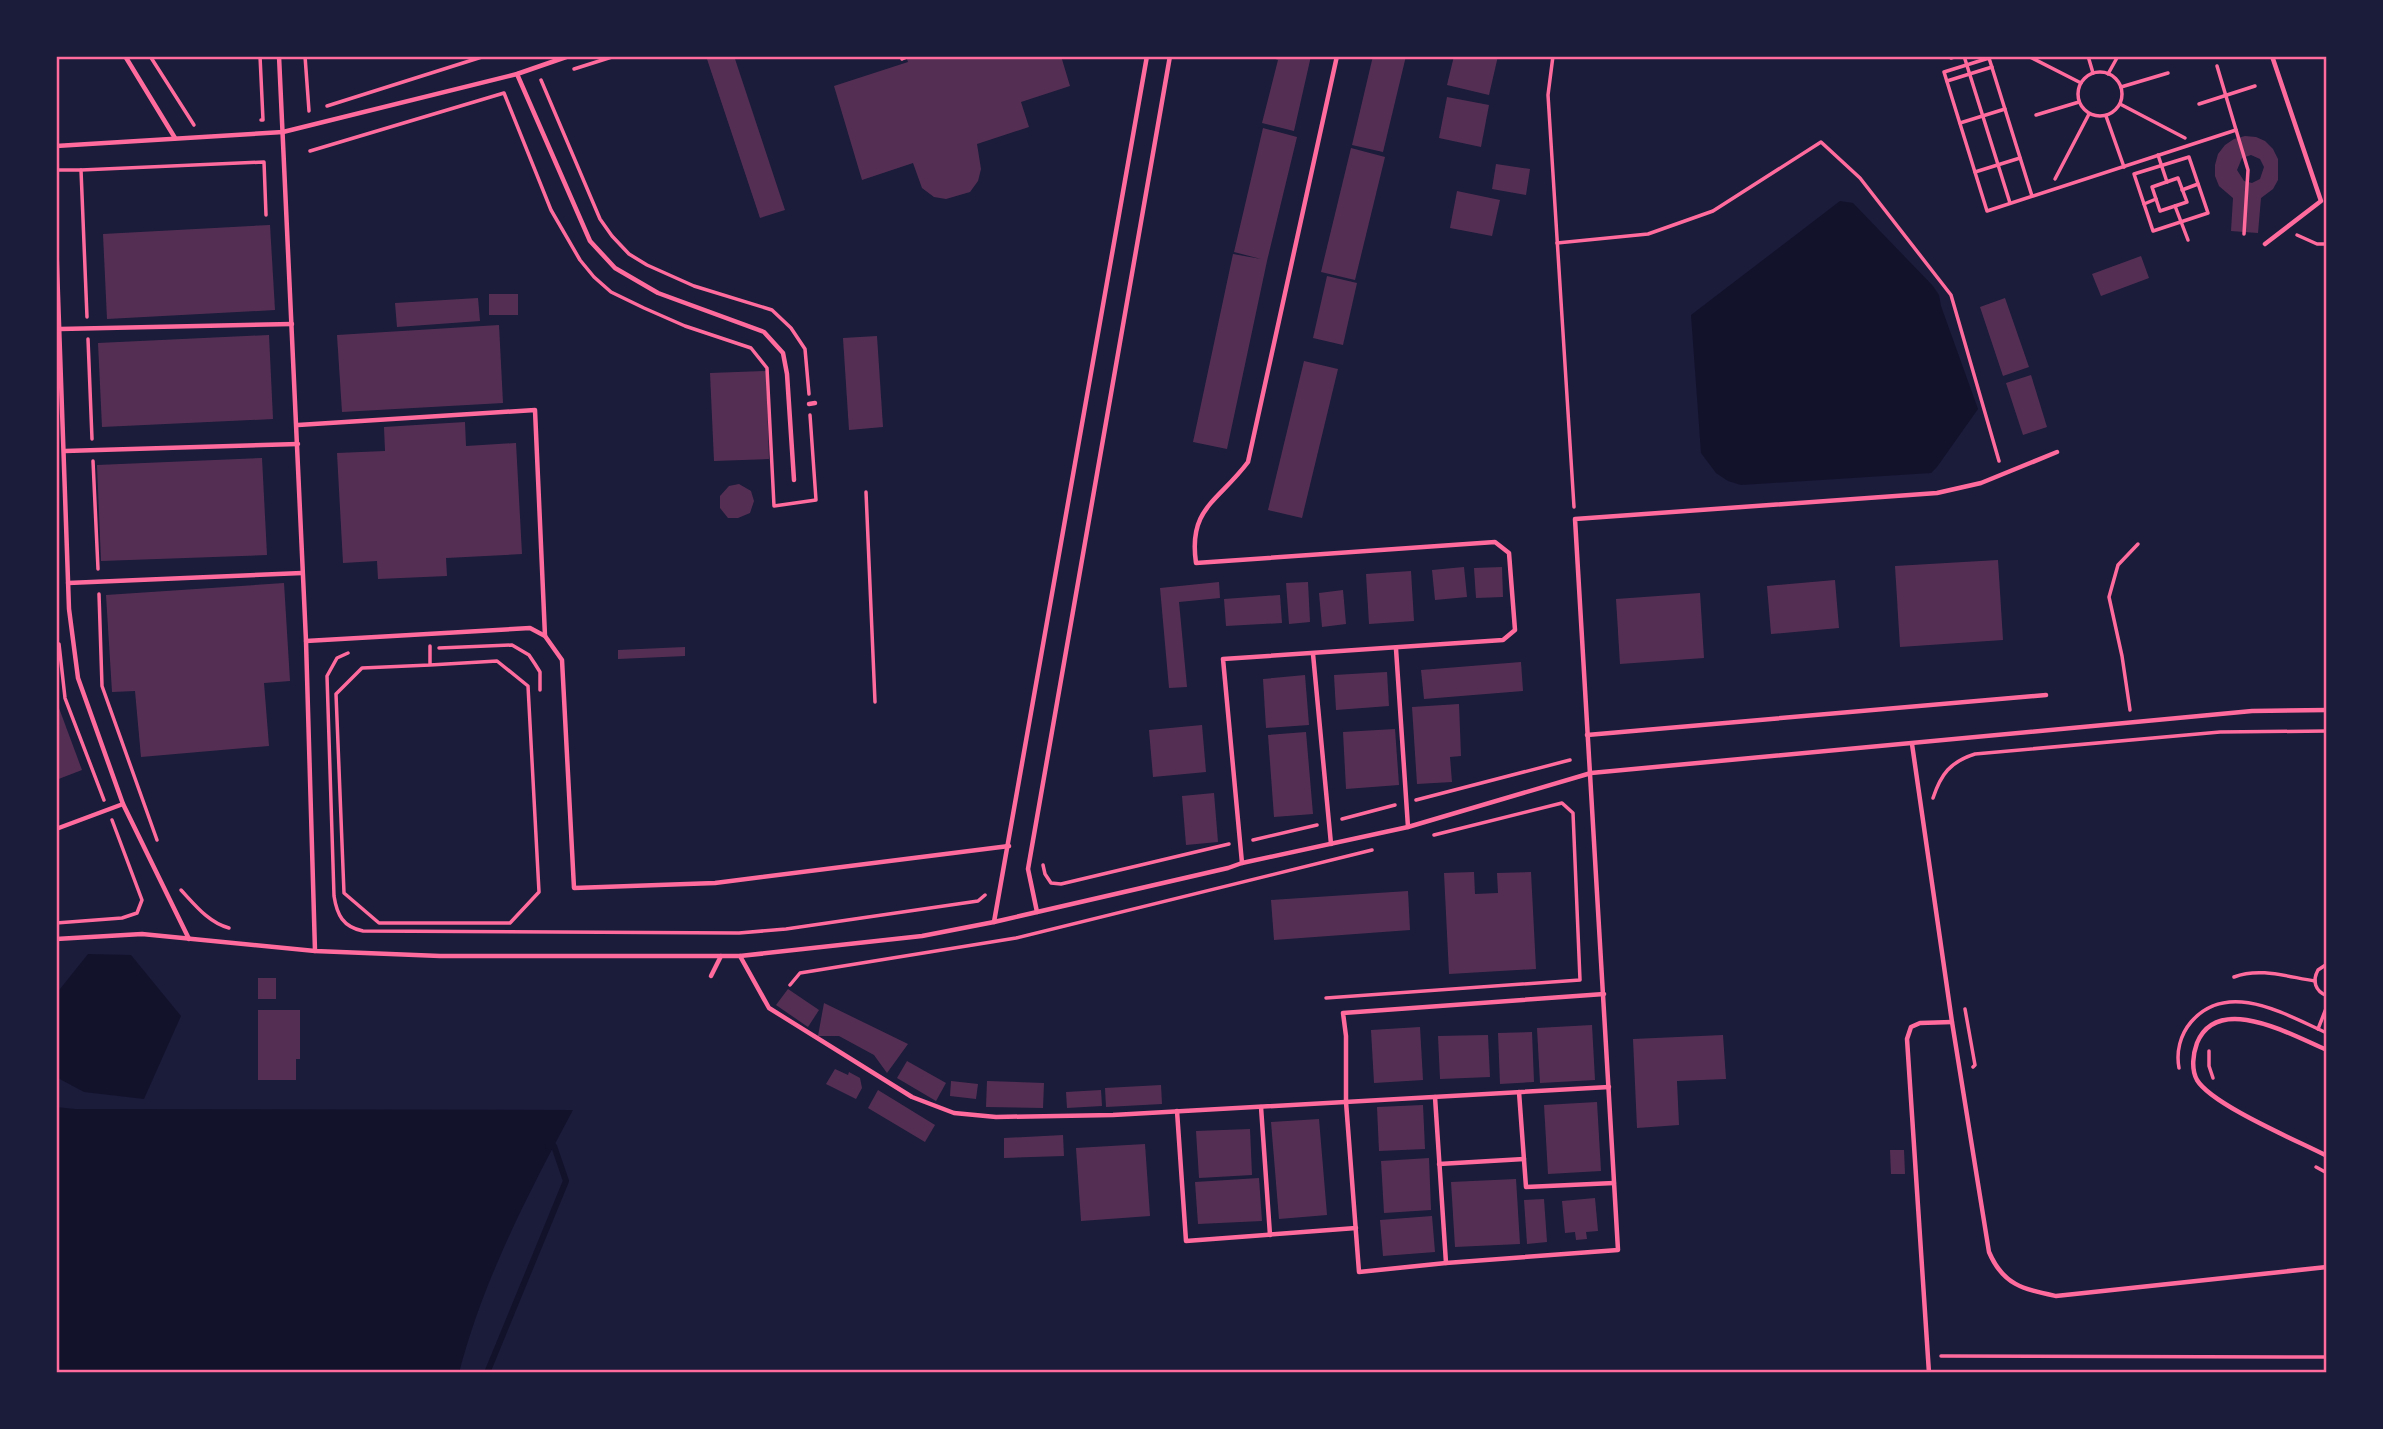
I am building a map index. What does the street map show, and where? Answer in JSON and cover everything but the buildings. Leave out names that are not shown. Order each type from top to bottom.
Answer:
[{"type":"lane","points":[[125,56],[175,138]]},
{"type":"lane","points":[[279,56],[298,425],[314,951]]},
{"type":"lane","points":[[56,146],[283,132],[517,74],[569,56]]},
{"type":"lane","points":[[994,922],[1147,56]]},
{"type":"lane","points":[[1037,912],[1028,869],[1170,56]]},
{"type":"lane","points":[[1242,863],[1223,659],[1503,640],[1515,630],[1509,553],[1495,542],[1196,564],[1193,546],[1196,524],[1248,462],[1337,56]]},
{"type":"lane","points":[[2272,56],[2321,201]]},
{"type":"lane","points":[[517,74],[590,241],[615,268],[659,293],[764,332],[783,353],[787,374],[794,480]]},
{"type":"lane","points":[[2265,244],[2327,197]]},
{"type":"lane","points":[[56,238],[69,609],[78,678],[122,804],[190,940]]},
{"type":"lane","points":[[60,329],[292,324]]},
{"type":"lane","points":[[298,425],[535,410],[545,636]]},
{"type":"lane","points":[[65,452],[298,444]]},
{"type":"lane","points":[[1604,994],[1342,1013],[1346,1036],[1346,1102],[1359,1272],[1618,1250],[1604,994],[1591,773],[1575,519],[1937,493],[1982,483],[2057,452]]},
{"type":"lane","points":[[68,583],[302,573]]},
{"type":"lane","points":[[306,641],[530,628],[545,636],[562,660],[574,888],[715,883],[1009,846]]},
{"type":"lane","points":[[1396,649],[1408,827]]},
{"type":"lane","points":[[1313,654],[1331,844]]},
{"type":"lane","points":[[1587,736],[2046,695]]},
{"type":"lane","points":[[56,939],[142,934],[314,951],[440,956],[740,956],[922,936],[994,922],[1408,827],[1591,773],[2252,711],[2327,710]]},
{"type":"lane","points":[[1912,744],[1952,1022],[1989,1252],[1996,1269],[2007,1279],[2033,1291],[2056,1296],[2327,1267]]},
{"type":"lane","points":[[56,829],[122,804]]},
{"type":"lane","points":[[711,976],[721,956]]},
{"type":"lane","points":[[740,956],[769,1008],[912,1097],[954,1113],[996,1117],[1177,1111],[1609,1087]]},
{"type":"lane","points":[[2327,1050],[2252,1020],[2230,1017],[2209,1027],[2199,1038],[2193,1062],[2197,1079],[2218,1101],[2327,1156]]},
{"type":"lane","points":[[1929,1373],[1907,1039],[1911,1027],[1920,1023],[1952,1022]]},
{"type":"lane","points":[[1519,1092],[1526,1187],[1614,1183]]},
{"type":"lane","points":[[1435,1097],[1446,1263]]},
{"type":"lane","points":[[1261,1107],[1270,1235]]},
{"type":"lane","points":[[1177,1111],[1186,1241],[1356,1227]]},
{"type":"lane","points":[[1439,1164],[1524,1158]]},
{"type":"path","points":[[150,56],[193,125]]},
{"type":"path","points":[[249,121],[263,120],[260,56]]},
{"type":"path","points":[[306,56],[308,112],[485,56]]},
{"type":"path","points":[[566,71],[615,56]]},
{"type":"path","points":[[1553,56],[1548,95],[1575,519]]},
{"type":"path","points":[[1951,58],[1957,56]]},
{"type":"path","points":[[1964,56],[2010,203]]},
{"type":"path","points":[[2028,56],[2081,83]]},
{"type":"path","points":[[2088,56],[2093,73]]},
{"type":"path","points":[[2108,74],[2118,56]]},
{"type":"path","points":[[2032,196],[1989,58],[1944,72],[1987,211],[2032,196],[2049,194],[2236,130]]},
{"type":"path","points":[[2217,66],[2248,170],[2244,234]]},
{"type":"path","points":[[1947,81],[1992,67]]},
{"type":"path","points":[[2121,87],[2168,72]]},
{"type":"path","points":[[2093,73],[2108,74],[2121,87],[2120,104],[2106,116],[2089,114],[2079,102],[2078,89],[2081,83],[2093,73]]},
{"type":"path","points":[[541,79],[600,219],[629,254],[694,286],[772,310],[792,328],[805,349],[812,403],[816,500]]},
{"type":"path","points":[[2199,104],[2255,86]]},
{"type":"path","points":[[2036,115],[2079,102]]},
{"type":"path","points":[[2120,104],[2185,138]]},
{"type":"path","points":[[1960,123],[2005,109]]},
{"type":"path","points":[[2055,178],[2089,114]]},
{"type":"path","points":[[2106,116],[2124,167]]},
{"type":"path","points":[[1558,243],[1648,234],[1713,211],[1821,142],[1860,178],[1951,295],[2003,474]]},
{"type":"path","points":[[2158,155],[2167,182]]},
{"type":"path","points":[[1975,172],[2020,158]]},
{"type":"path","points":[[2189,158],[2208,213],[2153,231],[2134,174],[2161,165],[2189,158]]},
{"type":"path","points":[[56,170],[264,162],[266,215]]},
{"type":"path","points":[[81,170],[102,686],[159,848]]},
{"type":"path","points":[[2178,178],[2187,202],[2160,211],[2152,187],[2167,182],[2178,178]]},
{"type":"path","points":[[2182,190],[2198,184]]},
{"type":"path","points":[[2144,204],[2156,199]]},
{"type":"path","points":[[2175,206],[2188,240]]},
{"type":"path","points":[[2289,226],[2298,237],[2317,244],[2327,244]]},
{"type":"path","points":[[866,492],[875,702]]},
{"type":"path","points":[[2132,723],[2122,656],[2109,597],[2118,565],[2138,544]]},
{"type":"path","points":[[429,633],[430,665]]},
{"type":"path","points":[[56,923],[122,918],[137,914],[142,900],[65,698],[58,639]]},
{"type":"path","points":[[430,649],[512,645],[529,655],[540,672],[540,690]]},
{"type":"path","points":[[360,651],[337,658],[327,676],[334,896],[336,912],[352,929],[739,933],[786,929],[978,901],[989,892]]},
{"type":"path","points":[[496,661],[528,686],[539,892],[510,923],[379,923],[344,893],[336,694],[362,668],[430,665],[496,661]]},
{"type":"path","points":[[1931,803],[1937,785],[1947,770],[1958,759],[1975,754],[2220,732],[2327,731]]},
{"type":"path","points":[[1043,863],[1045,874],[1051,883],[1060,884],[1329,822],[1570,760]]},
{"type":"path","points":[[1326,998],[1580,980],[1573,813],[1562,803],[1429,836]]},
{"type":"path","points":[[790,985],[800,972],[1016,938],[1376,849]]},
{"type":"path","points":[[180,889],[203,914],[222,926],[233,928]]},
{"type":"path","points":[[2327,964],[2318,970],[2315,981],[2318,990],[2327,996]]},
{"type":"path","points":[[2234,977],[2272,973],[2315,981]]},
{"type":"path","points":[[1962,1080],[1975,1065],[1963,997]]},
{"type":"path","points":[[2180,1075],[2179,1044],[2185,1030],[2208,1008],[2221,1003],[2240,1001],[2257,1004],[2327,1033]]},
{"type":"path","points":[[2318,1029],[2327,1006]]},
{"type":"path","points":[[2210,1047],[2209,1066],[2220,1085]]},
{"type":"path","points":[[2316,1167],[2327,1173]]},
{"type":"path","points":[[1928,1356],[2327,1357]]},
{"type":"shaded area","points":[[1840,201],[1853,203],[1939,295],[1978,409],[1931,473],[1741,485],[1728,481],[1716,473],[1701,453],[1691,315]]},
{"type":"shaded area","points":[[88,954],[131,955],[181,1016],[144,1099],[84,1092],[56,1077],[56,994]]},
{"type":"shaded area","points":[[56,1107],[573,1110],[508,1238],[481,1304],[459,1373],[56,1373]]},
{"type":"waterway","points":[[487,1373],[566,1181],[554,1146],[548,1146]]}]
